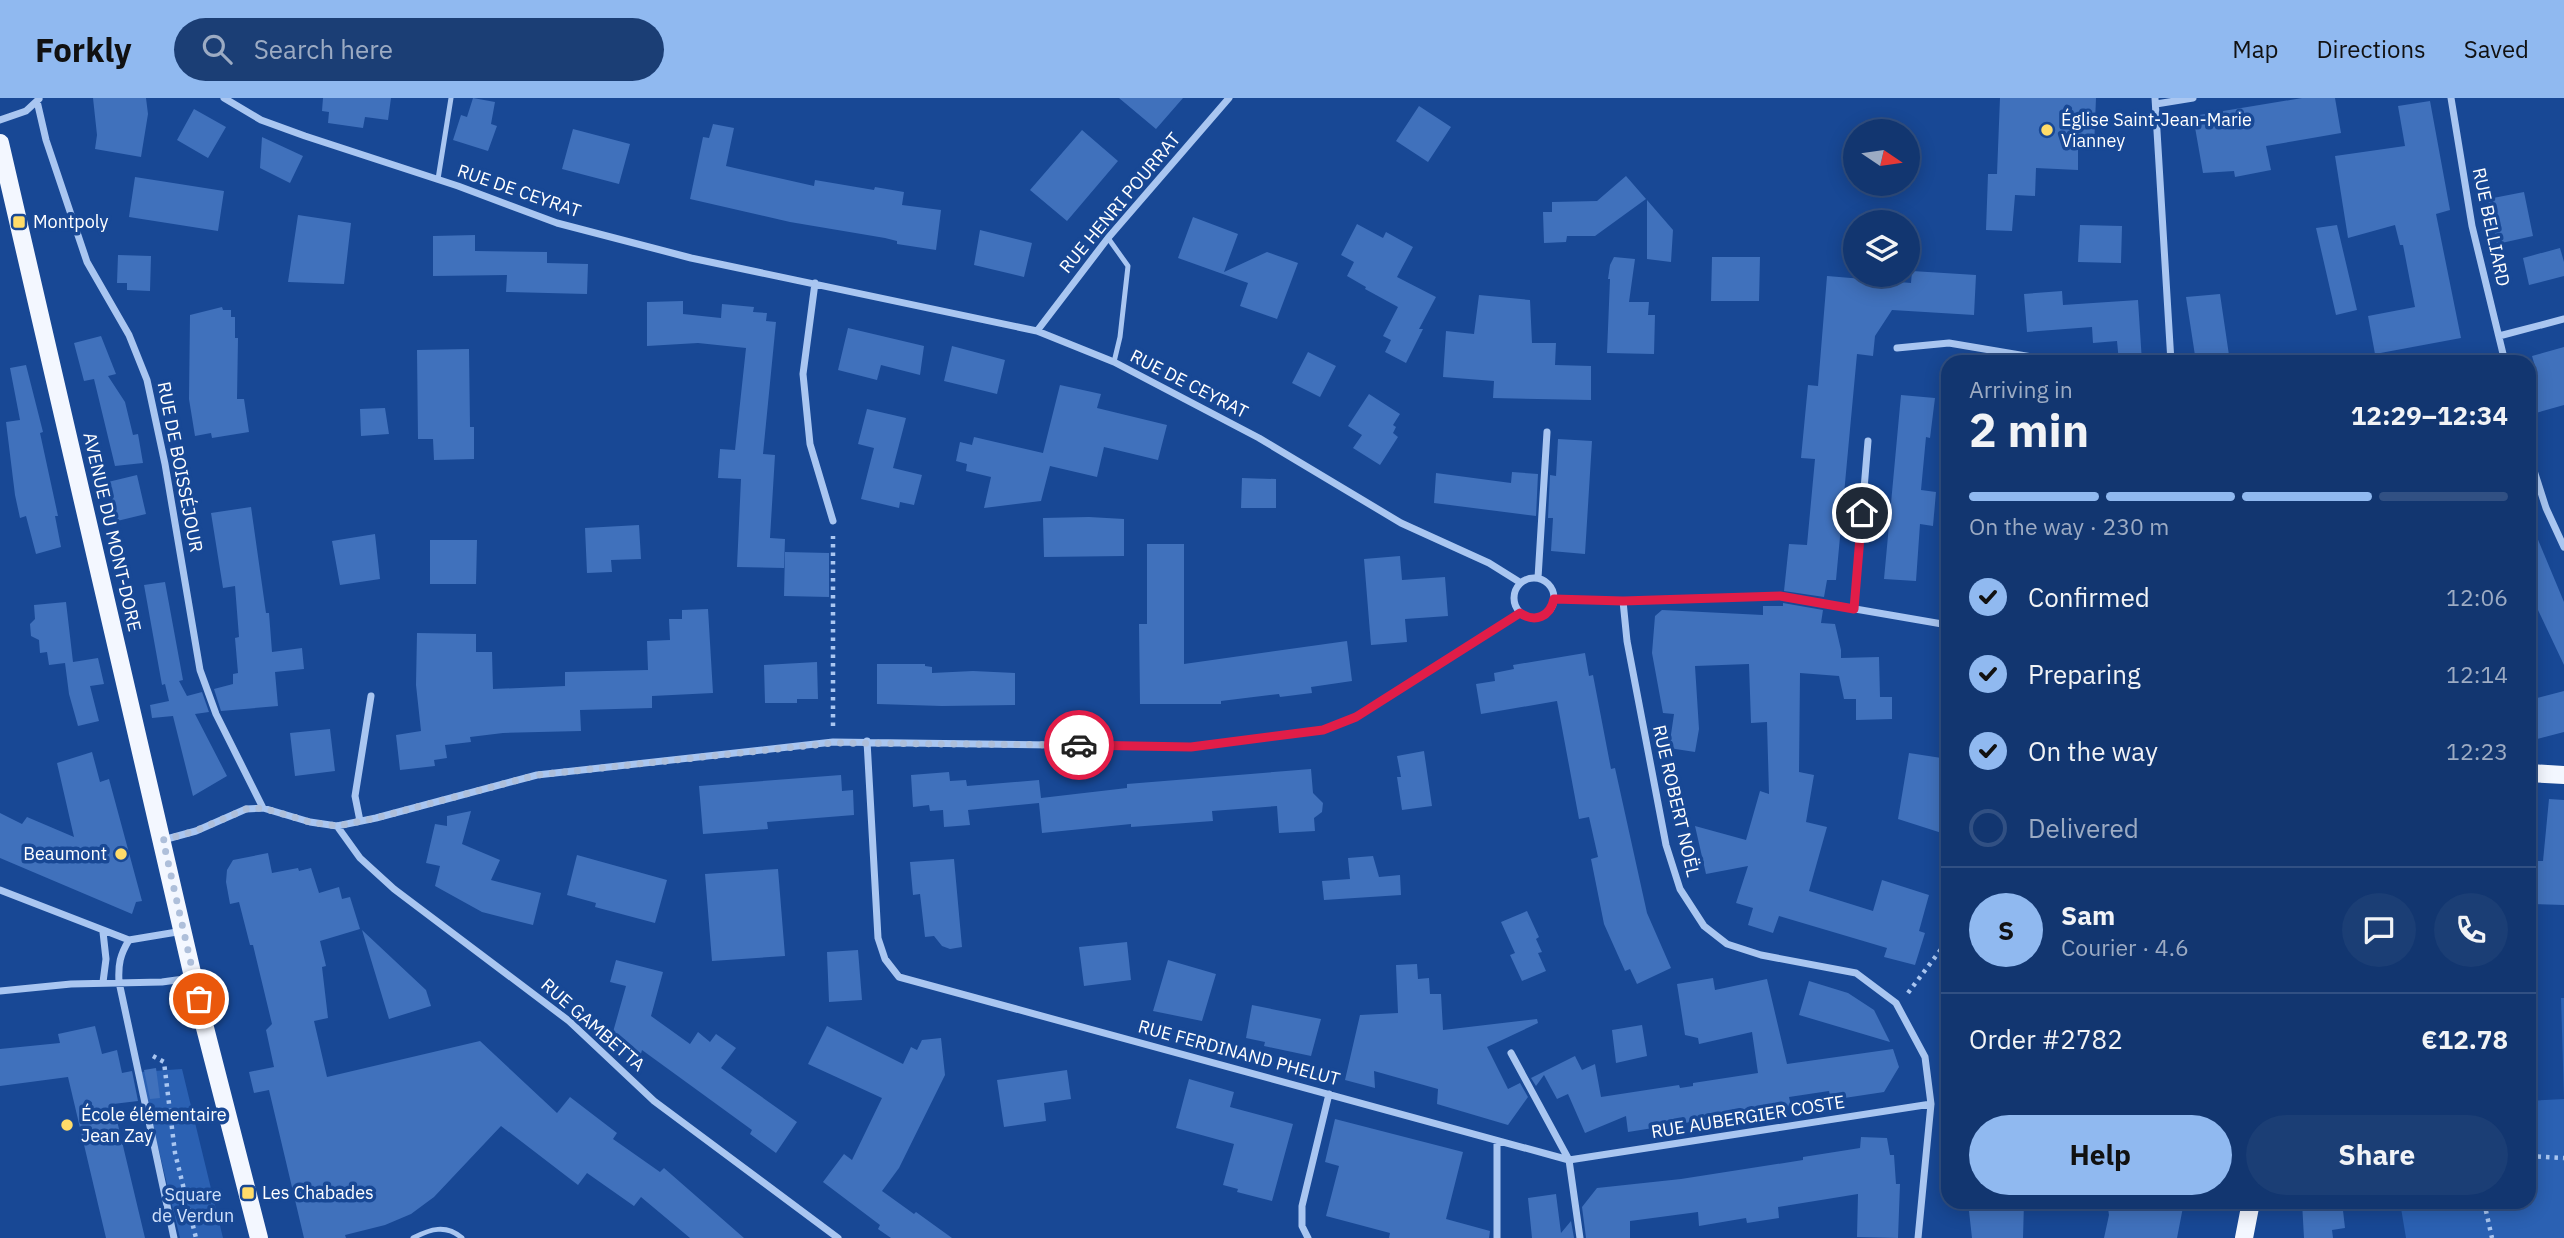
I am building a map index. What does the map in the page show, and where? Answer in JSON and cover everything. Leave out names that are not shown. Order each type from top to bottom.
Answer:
[{"type":"main road","name":"AVENUE DU MONT-DORE","points":[[0,144],[194,978],[259,1238]]},
{"type":"main road","points":[[2536,773],[2564,775]]},
{"type":"main road","points":[[2244,1238],[2250,1209]]},
{"type":"street","name":"RUE DE CEYRAT","points":[[223,98],[261,120],[438,179],[557,223],[691,258],[1037,331],[1114,362],[1259,438],[1401,523],[1489,563],[1521,583]]},
{"type":"street","name":"RUE HENRI POURRAT","points":[[1037,331],[1108,238],[1229,98]]},
{"type":"street","points":[[2171,355],[2156,101],[2193,98]]},
{"type":"street","name":"RUE BELLIARD","points":[[2451,98],[2472,226],[2503,355]]},
{"type":"street","points":[[0,120],[26,111],[38,100]]},
{"type":"street","name":"RUE DE BOISSÉJOUR","points":[[38,100],[46,140],[87,262],[129,335],[147,380],[163,452],[200,670],[216,714],[263,808]]},
{"type":"street","points":[[815,283],[803,374],[810,444],[833,521]]},
{"type":"street","points":[[2499,336],[2564,318]]},
{"type":"street","points":[[1897,348],[1949,343],[2020,355]]},
{"type":"street","points":[[1538,578],[1547,432]]},
{"type":"street","points":[[1854,609],[1868,441]]},
{"type":"street","points":[[2536,477],[2546,508],[2564,547]]},
{"type":"street","points":[[1538,578],[1550,586],[1554,599],[1544,616],[1531,618],[1520,613],[1513,601],[1514,594],[1521,583],[1538,578]]},
{"type":"street","points":[[1554,599],[1623,601],[1780,596],[1941,624]]},
{"type":"street","name":"RUE ROBERT NOËL","points":[[1623,601],[1627,641],[1666,845],[1680,889],[1704,926],[1727,944],[1760,955],[1856,973],[1896,1003],[1925,1057],[1931,1104],[1918,1238]]},
{"type":"street","points":[[163,840],[195,831],[246,809],[263,808],[310,822],[337,826],[537,775],[833,743],[867,741],[1191,747],[1323,730],[1356,717],[1520,613]]},
{"type":"street","points":[[360,821],[355,796],[371,696]]},
{"type":"street","name":"RUE FERDINAND PHELUT","points":[[867,741],[878,938],[885,959],[899,977],[1569,1160]]},
{"type":"street","name":"RUE GAMBETTA","points":[[337,826],[360,858],[394,889],[569,1021],[654,1101],[838,1238]]},
{"type":"street","points":[[0,890],[129,940],[183,931]]},
{"type":"street","points":[[103,932],[106,959],[103,982]]},
{"type":"street","points":[[129,940],[118,965],[119,982],[174,1238]]},
{"type":"street","points":[[0,991],[194,978]]},
{"type":"street","points":[[1511,1053],[1569,1160],[1580,1238]]},
{"type":"street","points":[[1308,1238],[1302,1226],[1302,1206],[1329,1094]]},
{"type":"street","name":"RUE AUBERGIER COSTE","points":[[1569,1160],[1931,1104]]},
{"type":"street","points":[[1497,1141],[1497,1238]]},
{"type":"lane","points":[[438,179],[451,98]]},
{"type":"lane","points":[[1108,238],[1128,266],[1120,337],[1114,362]]},
{"type":"lane","points":[[413,1238],[439,1228],[448,1229],[462,1238]]},
{"type":"path","points":[[833,521],[833,743]]},
{"type":"path","points":[[1910,991],[1941,949]]},
{"type":"path","points":[[164,1062],[175,1153],[196,1238]]},
{"type":"path","points":[[2536,1156],[2564,1158]]},
{"type":"path","points":[[2485,1209],[2491,1238]]},
{"type":"green space","points":[[2561,998],[2564,998],[2564,1099]]},
{"type":"green space","name":"Square de Verdun","points":[[182,1069],[223,1238],[180,1238],[140,1072]]},
{"type":"green space","points":[[2564,1099],[2564,1238],[2406,1238],[2401,1209],[2536,1209],[2536,1101]]},
{"type":"building","points":[[93,98],[146,98],[148,114],[141,157],[95,149],[97,135]]},
{"type":"building","points":[[323,98],[391,98],[388,120],[365,117],[363,128],[328,123],[329,112],[322,111]]},
{"type":"building","points":[[473,98],[495,102],[491,124],[497,126],[488,151],[453,140],[461,115],[467,117]]},
{"type":"building","points":[[1119,98],[1183,98],[1156,129]]},
{"type":"building","name":"Église Saint-Jean-Marie Vianney","points":[[2000,98],[2096,98],[2094,147],[2078,146],[2078,170],[2036,168],[2035,196],[2015,195],[2012,231],[1986,230],[1988,174],[1997,174]]},
{"type":"building","points":[[2302,98],[2335,98],[2341,133],[2266,146],[2271,170],[2235,177],[2234,171],[2203,173],[2193,116]]},
{"type":"building","points":[[2430,101],[2450,210],[2436,214],[2461,338],[2375,354],[2368,316],[2415,307],[2403,245],[2400,245],[2395,225],[2348,238],[2335,156],[2405,146],[2398,106]]},
{"type":"building","points":[[1419,106],[1451,127],[1428,162],[1396,141]]},
{"type":"building","points":[[194,109],[226,127],[208,158],[177,140]]},
{"type":"building","points":[[713,124],[734,128],[726,166],[814,186],[815,180],[904,192],[902,205],[941,210],[936,250],[897,244],[897,241],[885,238],[790,222],[690,199],[703,137],[709,138]]},
{"type":"building","points":[[573,129],[630,144],[619,184],[562,169]]},
{"type":"building","points":[[1082,130],[1118,161],[1067,221],[1030,190]]},
{"type":"building","points":[[262,137],[303,156],[290,183],[260,168]]},
{"type":"building","points":[[1626,176],[1646,199],[1595,236],[1567,236],[1566,242],[1544,243],[1543,212],[1552,212],[1552,202],[1597,201]]},
{"type":"building","points":[[135,177],[224,191],[218,231],[129,217]]},
{"type":"building","points":[[2524,192],[2533,236],[2497,244],[2488,199]]},
{"type":"building","points":[[1647,200],[1673,230],[1671,262],[1647,259]]},
{"type":"building","points":[[298,215],[351,223],[344,284],[288,282]]},
{"type":"building","points":[[1193,217],[1238,234],[1224,272],[1267,252],[1298,263],[1277,319],[1240,306],[1248,283],[1178,258]]},
{"type":"building","points":[[1357,224],[1383,238],[1386,232],[1413,247],[1397,277],[1436,297],[1419,329],[1423,329],[1406,363],[1385,352],[1391,340],[1383,336],[1398,307],[1347,276],[1354,262],[1341,255]]},
{"type":"building","points":[[2080,225],[2122,226],[2121,263],[2078,262]]},
{"type":"building","points":[[2337,225],[2357,310],[2336,315],[2316,228]]},
{"type":"building","points":[[980,230],[1032,243],[1024,277],[974,265]]},
{"type":"building","points":[[475,235],[475,251],[547,252],[547,263],[588,264],[587,294],[506,292],[507,275],[433,276],[433,236]]},
{"type":"building","points":[[2560,248],[2564,276],[2529,285],[2523,258]]},
{"type":"building","points":[[118,255],[151,256],[150,291],[127,290],[127,283],[117,283]]},
{"type":"building","points":[[1614,257],[1635,259],[1629,302],[1649,302],[1648,315],[1655,315],[1654,354],[1607,353],[1608,279]]},
{"type":"building","points":[[1712,257],[1760,257],[1759,301],[1711,301]]},
{"type":"building","points":[[1920,272],[1976,275],[1974,315],[1892,310],[1875,336],[1873,356],[1857,354],[1836,580],[1827,580],[1824,597],[1784,591],[1789,544],[1807,545],[1815,459],[1801,458],[1808,385],[1818,386],[1827,276],[1843,277],[1843,287],[1920,287]]},
{"type":"building","points":[[2062,291],[2063,305],[2138,300],[2142,355],[2118,355],[2117,341],[2093,343],[2092,327],[2027,332],[2024,294]]},
{"type":"building","points":[[2220,294],[2229,355],[2195,355],[2186,297]]},
{"type":"building","points":[[1479,295],[1530,300],[1532,343],[1556,343],[1555,365],[1591,366],[1591,400],[1493,398],[1494,381],[1443,377],[1446,331],[1474,334]]},
{"type":"building","points":[[683,301],[683,314],[721,318],[722,304],[754,307],[753,312],[767,313],[766,321],[776,322],[763,454],[775,455],[770,538],[785,539],[784,568],[737,567],[741,479],[718,478],[720,449],[735,450],[746,348],[698,343],[647,346],[647,302]]},
{"type":"building","points":[[222,307],[223,310],[231,310],[231,317],[235,317],[235,338],[238,338],[237,399],[244,399],[249,432],[212,438],[211,433],[195,436],[189,399],[190,315]]},
{"type":"building","points":[[848,328],[924,346],[920,375],[881,365],[877,380],[838,370]]},
{"type":"building","points":[[101,336],[116,374],[108,376],[125,402],[133,435],[138,434],[143,463],[115,466],[94,379],[84,381],[74,343]]},
{"type":"building","points":[[952,346],[1005,360],[997,394],[944,381]]},
{"type":"building","points":[[2564,347],[2564,405],[2536,413],[2537,373],[2536,355]]},
{"type":"building","points":[[469,349],[470,427],[474,427],[474,459],[434,460],[433,439],[418,439],[417,350]]},
{"type":"building","points":[[1308,352],[1336,366],[1320,397],[1292,383]]},
{"type":"building","points":[[26,365],[43,432],[40,433],[58,516],[55,516],[61,547],[36,554],[26,516],[20,518],[6,422],[20,420],[10,368]]},
{"type":"building","points":[[1060,385],[1101,394],[1097,408],[1167,425],[1158,460],[1104,447],[1097,477],[1050,466],[1041,501],[984,508],[991,477],[966,471],[967,464],[956,461],[960,442],[972,445],[974,437],[1043,453]]},
{"type":"building","points":[[1369,394],[1400,414],[1393,425],[1396,427],[1393,433],[1398,437],[1380,465],[1353,448],[1362,435],[1348,426]]},
{"type":"building","points":[[1901,395],[1935,398],[1930,438],[1926,437],[1921,490],[1936,492],[1933,526],[1920,524],[1916,581],[1884,579]]},
{"type":"building","points":[[385,408],[389,434],[361,436],[360,409]]},
{"type":"building","points":[[867,409],[906,418],[893,468],[922,475],[914,505],[900,502],[899,508],[861,499],[874,448],[858,444]]},
{"type":"building","points":[[1558,439],[1592,441],[1585,554],[1551,551],[1553,518],[1548,518],[1550,475],[1556,476]]},
{"type":"building","points":[[1512,472],[1538,474],[1536,516],[1434,503],[1436,473],[1511,483]]},
{"type":"building","points":[[137,475],[146,514],[117,521],[108,482]]},
{"type":"building","points":[[1242,478],[1276,479],[1276,508],[1241,508]]},
{"type":"building","points":[[251,507],[266,613],[269,613],[272,652],[302,648],[304,669],[275,672],[278,706],[221,711],[214,689],[233,684],[233,674],[238,673],[235,638],[239,637],[235,586],[223,588],[211,513]]},
{"type":"building","points":[[1043,518],[1124,519],[1124,556],[1044,557]]},
{"type":"building","points":[[639,525],[641,559],[611,560],[612,572],[587,573],[585,528]]},
{"type":"building","points":[[375,534],[380,579],[340,585],[332,541]]},
{"type":"building","points":[[2536,535],[2564,602],[2564,665],[2536,606]]},
{"type":"building","points":[[430,540],[477,540],[476,584],[430,584]]},
{"type":"building","points":[[1147,544],[1184,544],[1184,664],[1347,641],[1352,681],[1311,687],[1312,693],[1221,701],[1221,704],[1140,704],[1139,624],[1147,624]]},
{"type":"building","points":[[785,552],[829,553],[829,597],[784,596]]},
{"type":"building","points":[[1400,556],[1402,580],[1445,577],[1448,616],[1405,619],[1407,642],[1371,645],[1364,559]]},
{"type":"building","points":[[165,582],[183,680],[179,681],[187,696],[202,692],[209,712],[195,714],[227,776],[193,796],[173,716],[152,718],[150,705],[169,701],[165,684],[162,685],[144,585]]},
{"type":"building","points":[[66,602],[73,662],[98,658],[104,684],[90,686],[99,721],[78,726],[69,694],[65,663],[49,665],[47,652],[40,653],[39,640],[31,636],[30,624],[35,619],[34,605]]},
{"type":"building","points":[[1783,603],[1823,610],[1821,623],[1835,624],[1841,658],[1879,657],[1880,697],[1892,697],[1892,719],[1856,720],[1856,699],[1844,699],[1839,676],[1800,673],[1799,772],[1814,775],[1806,822],[1827,827],[1809,891],[1873,911],[1882,880],[1929,895],[1919,931],[1925,933],[1915,965],[1884,957],[1887,948],[1779,916],[1773,933],[1748,925],[1753,908],[1736,903],[1748,866],[1706,874],[1695,826],[1746,840],[1760,791],[1769,794],[1767,722],[1751,723],[1749,664],[1695,666],[1699,729],[1695,752],[1669,748],[1674,714],[1663,713],[1652,653],[1655,616],[1662,610],[1763,615],[1763,606],[1783,606]]},
{"type":"building","points":[[708,609],[713,693],[652,696],[652,708],[580,710],[581,731],[503,733],[470,737],[471,742],[445,745],[447,758],[434,760],[435,766],[400,770],[396,735],[421,731],[416,685],[417,633],[476,634],[476,652],[492,652],[493,689],[565,686],[565,672],[648,670],[647,641],[670,640],[669,619],[682,619],[682,610]]},
{"type":"building","points":[[1585,653],[1589,676],[1593,675],[1611,769],[1615,768],[1647,913],[1671,968],[1637,984],[1630,969],[1625,971],[1604,924],[1591,859],[1598,857],[1589,817],[1579,819],[1557,701],[1481,714],[1476,684],[1495,681],[1494,673],[1514,669],[1513,665]]},
{"type":"building","points":[[817,662],[818,699],[797,699],[797,703],[765,703],[764,665]]},
{"type":"building","points":[[877,664],[925,664],[932,667],[932,673],[1015,673],[1015,705],[877,704]]},
{"type":"building","points":[[2564,691],[2564,732],[2536,739],[2536,698]]},
{"type":"building","points":[[330,729],[335,771],[295,776],[290,733]]},
{"type":"building","points":[[1424,751],[1432,806],[1402,810],[1397,756]]},
{"type":"building","points":[[92,752],[100,782],[109,779],[142,901],[136,902],[132,914],[0,858],[0,813],[22,824],[27,817],[74,837],[57,763]]},
{"type":"building","points":[[1909,753],[1941,758],[1941,833],[1898,819]]},
{"type":"building","points":[[1311,769],[1313,793],[1323,803],[1322,812],[1314,818],[1315,831],[1279,833],[1277,806],[1212,811],[1213,821],[1131,827],[1131,824],[1042,833],[1039,803],[968,810],[970,825],[944,827],[943,810],[930,811],[929,805],[913,807],[911,775],[949,772],[950,781],[966,780],[967,786],[1039,780],[1041,798],[1127,788],[1127,784]]},
{"type":"building","points":[[841,775],[842,791],[853,790],[854,815],[767,822],[768,829],[703,834],[699,786]]},
{"type":"building","points":[[2549,799],[2564,800],[2564,905],[2536,904],[2536,861],[2543,861]]},
{"type":"building","points":[[471,811],[462,844],[500,860],[491,880],[541,893],[533,925],[482,912],[435,886],[440,866],[426,863],[435,824],[447,826],[447,816]]},
{"type":"building","points":[[268,853],[272,873],[311,868],[319,893],[339,887],[342,899],[350,897],[360,929],[320,941],[326,966],[322,967],[328,1018],[314,1021],[327,1077],[480,1041],[557,1113],[570,1097],[617,1133],[613,1139],[660,1172],[664,1168],[744,1238],[690,1238],[641,1197],[634,1206],[587,1173],[578,1185],[501,1126],[434,1197],[411,1214],[385,1225],[345,1235],[346,1238],[304,1238],[269,1090],[254,1093],[249,1072],[274,1067],[266,1030],[272,1024],[253,945],[250,945],[239,902],[230,904],[226,882],[227,870],[233,860]]},
{"type":"building","points":[[577,855],[667,880],[655,923],[595,907],[596,903],[567,895]]},
{"type":"building","points":[[1373,856],[1379,877],[1400,875],[1401,895],[1324,900],[1322,881],[1350,879],[1348,858]]},
{"type":"building","points":[[954,859],[962,947],[950,949],[942,946],[934,936],[925,937],[920,894],[913,895],[910,862]]},
{"type":"building","points":[[778,869],[785,956],[712,961],[705,874]]},
{"type":"building","points":[[1527,911],[1539,937],[1536,939],[1542,952],[1538,953],[1546,971],[1522,981],[1510,955],[1515,953],[1501,922]]},
{"type":"building","points":[[362,930],[426,990],[431,1006],[389,1019]]},
{"type":"building","points":[[1127,942],[1131,980],[1084,986],[1079,947]]},
{"type":"building","points":[[858,950],[862,1000],[829,1002],[827,952]]},
{"type":"building","points":[[616,960],[663,972],[651,1016],[690,1044],[698,1032],[710,1042],[716,1034],[736,1048],[721,1068],[797,1122],[776,1153],[750,1134],[752,1130],[642,1050],[640,1057],[613,1032],[626,986],[610,982]]},
{"type":"building","points":[[1168,960],[1216,974],[1202,1021],[1153,1011]]},
{"type":"building","points":[[1417,964],[1418,979],[1429,978],[1430,994],[1441,994],[1443,1030],[1537,1019],[1538,1023],[1487,1047],[1508,1089],[1520,1083],[1528,1097],[1508,1125],[1437,1104],[1438,1089],[1374,1071],[1375,1088],[1345,1080],[1360,1015],[1398,1013],[1396,965]]},
{"type":"building","points":[[1713,978],[1715,990],[1767,979],[1787,1064],[1893,1049],[1899,1067],[1884,1092],[1831,1100],[1829,1091],[1789,1097],[1791,1106],[1628,1132],[1626,1116],[1585,1133],[1568,1094],[1557,1099],[1544,1075],[1536,1086],[1531,1078],[1575,1056],[1582,1070],[1595,1064],[1601,1097],[1679,1085],[1680,1088],[1693,1086],[1693,1083],[1758,1073],[1752,1032],[1699,1044],[1698,1038],[1685,1035],[1677,984]]},
{"type":"building","points":[[1809,981],[1848,993],[1874,1010],[1890,1042],[1799,1015]]},
{"type":"building","points":[[1252,1005],[1321,1019],[1311,1056],[1264,1046],[1265,1042],[1246,1038]]},
{"type":"building","points":[[1642,1025],[1647,1056],[1616,1063],[1612,1030]]},
{"type":"building","points":[[95,1026],[102,1054],[117,1050],[122,1073],[132,1071],[138,1101],[113,1104],[145,1238],[106,1238],[68,1077],[0,1086],[0,1049],[60,1043],[58,1034]]},
{"type":"building","points":[[827,1026],[903,1064],[911,1047],[917,1050],[922,1040],[941,1038],[945,1075],[899,1168],[882,1191],[952,1238],[891,1238],[878,1229],[880,1225],[823,1182],[844,1154],[852,1160],[882,1098],[808,1064]]},
{"type":"building","points":[[156,1068],[160,1098],[150,1099],[144,1070]]},
{"type":"building","points":[[1067,1070],[1071,1099],[1044,1103],[1046,1121],[1004,1127],[997,1080]]},
{"type":"building","points":[[1189,1079],[1234,1092],[1230,1107],[1293,1124],[1272,1201],[1237,1192],[1238,1189],[1223,1185],[1234,1144],[1176,1128]]},
{"type":"building","points":[[1335,1119],[1463,1152],[1446,1219],[1490,1231],[1489,1238],[1389,1238],[1390,1233],[1326,1216],[1339,1166],[1325,1162]]},
{"type":"building","points":[[1861,1137],[1887,1138],[1890,1155],[1894,1155],[1896,1184],[1900,1184],[1898,1238],[1857,1237],[1858,1194],[1778,1207],[1779,1218],[1747,1223],[1746,1218],[1699,1226],[1698,1212],[1630,1221],[1630,1238],[1586,1238],[1582,1207],[1597,1188],[1681,1179],[1803,1160],[1803,1157],[1860,1148]]},
{"type":"building","points":[[1556,1194],[1561,1233],[1571,1221],[1574,1238],[1532,1238],[1528,1198]]},
{"type":"building","points":[[1969,1209],[2024,1209],[2023,1238],[1972,1238]]},
{"type":"building","points":[[2108,1209],[2183,1209],[2177,1238],[2104,1238]]},
{"type":"building","points":[[2302,1209],[2343,1209],[2345,1228],[2332,1230],[2333,1238],[2304,1238]]},
{"type":"way so far","points":[[199,999],[163,840],[195,831],[246,809],[263,808],[310,822],[337,826],[537,775],[867,741],[1079,745]]},
{"type":"place","name":"Église Saint-Jean-Marie Vianney","points":[[2047,130]]},
{"type":"place","name":"Montpoly","points":[[19,222]]},
{"type":"place","name":"Beaumont","points":[[121,854]]},
{"type":"place","name":"École élémentaire Jean Zay","points":[[67,1125]]},
{"type":"place","name":"Les Chabades","points":[[248,1193]]},
{"type":"route","points":[[1079,745],[1191,747],[1323,730],[1356,717],[1520,613],[1531,618],[1544,616],[1554,599],[1623,601],[1780,596],[1854,609],[1862,513]]}]
